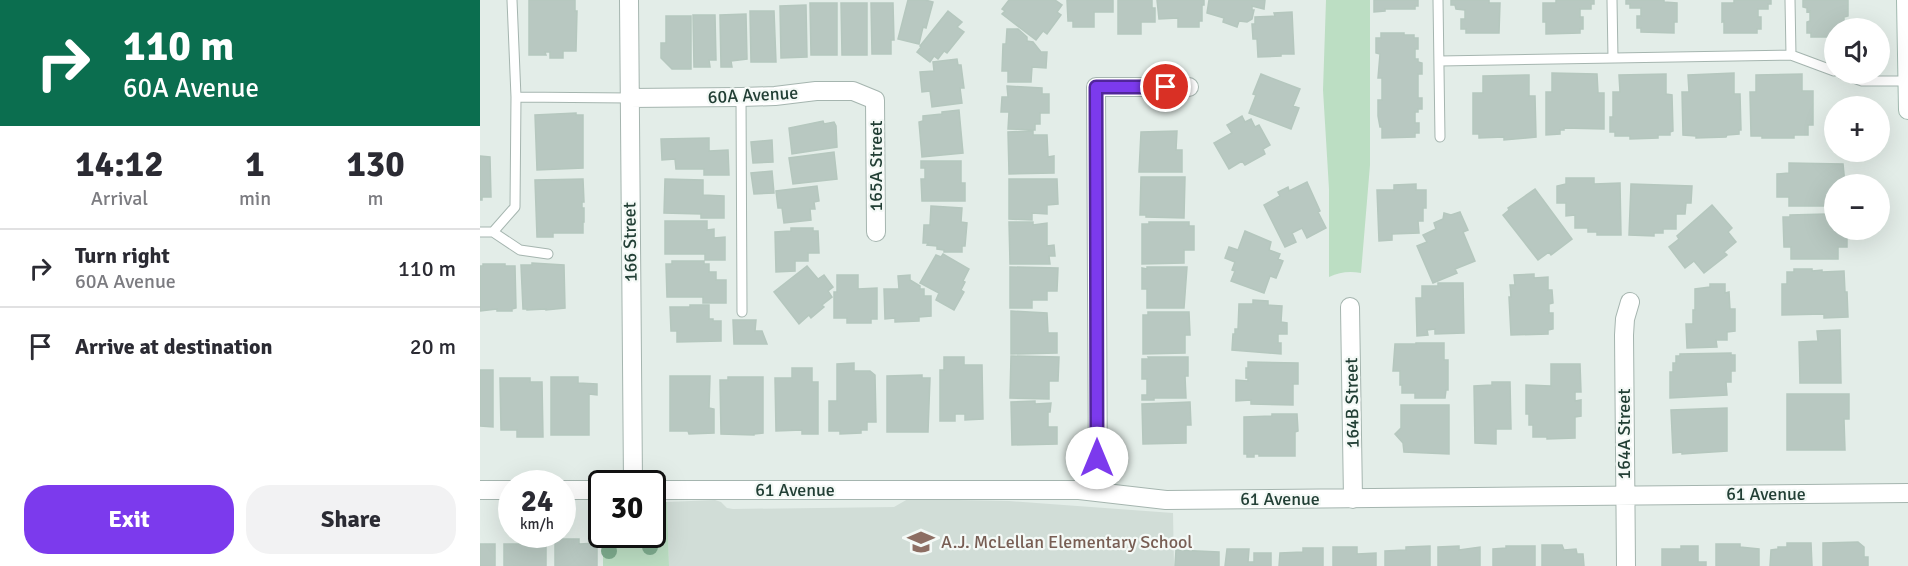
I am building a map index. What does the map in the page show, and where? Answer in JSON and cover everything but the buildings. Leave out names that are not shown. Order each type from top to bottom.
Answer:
[{"type":"street","name":"166 Street","points":[[629,0],[633,470]]},
{"type":"street","points":[[1906,0],[1908,110]]},
{"type":"street","points":[[1098,492],[1096,87],[1189,87]]},
{"type":"street","name":"60A Avenue","points":[[629,98],[741,98],[816,91],[853,91],[875,100]]},
{"type":"street","name":"165A Street","points":[[875,100],[876,232]]},
{"type":"street","name":"164A Street","points":[[1626,566],[1624,335],[1625,319],[1630,302]]},
{"type":"street","name":"164B Street","points":[[1350,307],[1353,499]]},
{"type":"street","name":"61 Avenue","points":[[666,490],[958,489],[1098,492],[1166,500],[1908,493]]},
{"type":"street","points":[[480,490],[498,490]]},
{"type":"lane","points":[[493,232],[515,207],[516,97],[513,0]]},
{"type":"lane","points":[[1438,0],[1440,137]]},
{"type":"lane","points":[[1612,0],[1613,58]]},
{"type":"lane","points":[[1790,0],[1791,55]]},
{"type":"lane","points":[[1440,61],[1791,55],[1824,67]]},
{"type":"lane","points":[[1890,81],[1907,81]]},
{"type":"lane","points":[[516,97],[629,98]]},
{"type":"lane","points":[[741,98],[742,312]]},
{"type":"lane","points":[[480,232],[493,232],[520,250],[548,254]]},
{"type":"shaded area","name":"A.J. McLellan Elementary School","points":[[908,499],[1009,501],[1173,513],[1174,566],[669,566],[667,502],[715,500],[733,509],[894,507]]},
{"type":"green space","points":[[1326,0],[1370,0],[1370,165],[1361,273],[1345,272],[1329,277],[1329,189],[1323,90]]},
{"type":"green space","points":[[667,502],[669,566],[603,566],[603,548],[666,548]]},
{"type":"place","name":"A.J. McLellan Elementary School","points":[[921,542]]},
{"type":"route","points":[[1097,458],[1096,87],[1166,87]]}]
